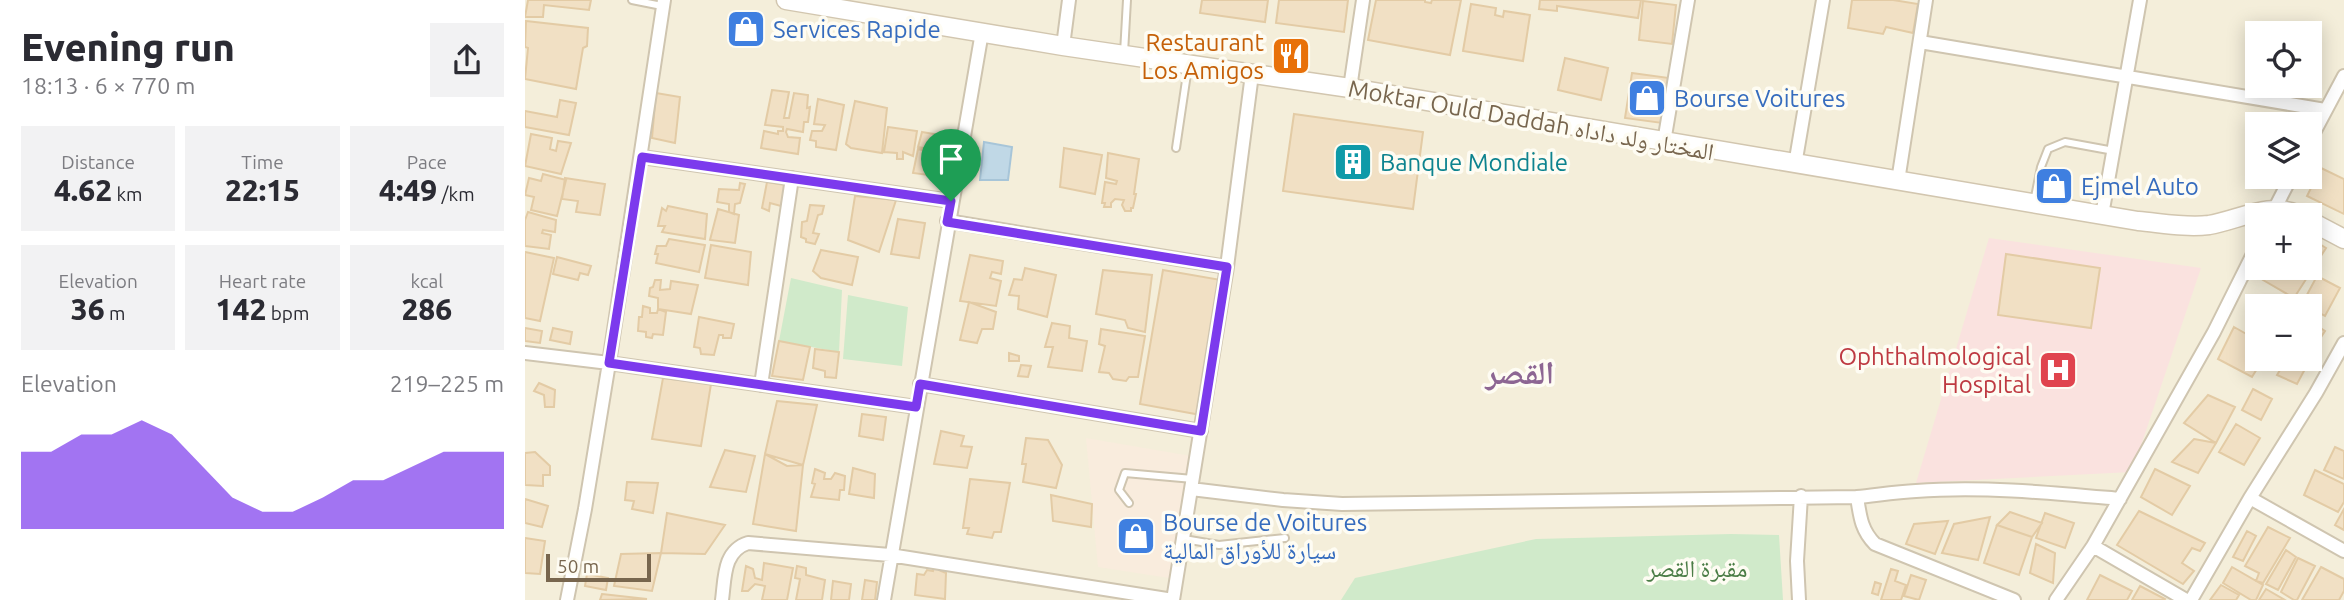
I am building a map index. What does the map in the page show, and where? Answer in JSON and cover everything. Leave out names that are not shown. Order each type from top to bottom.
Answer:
[{"type":"main road","name":"Moktar Ould Daddah المختار ولد داداه","points":[[786,0],[1063,46],[1350,88],[2138,221],[2196,226],[2245,217]]},
{"type":"main road","points":[[2322,227],[2344,239]]},
{"type":"street","points":[[1063,46],[1069,0]]},
{"type":"street","points":[[1350,88],[1363,0]]},
{"type":"street","points":[[1664,142],[1688,0]]},
{"type":"street","points":[[1795,165],[1823,0]]},
{"type":"street","points":[[1899,181],[1926,0]]},
{"type":"street","points":[[2102,215],[2140,0]]},
{"type":"street","points":[[567,600],[609,363],[664,3]]},
{"type":"street","points":[[884,600],[947,222],[982,33]]},
{"type":"street","points":[[1920,42],[2326,110]]},
{"type":"street","points":[[722,600],[727,565],[732,553],[748,543],[890,555],[1173,600],[1227,267],[1252,75]]},
{"type":"street","points":[[2322,118],[2344,76]]},
{"type":"street","points":[[642,157],[951,201]]},
{"type":"street","points":[[761,385],[792,178]]},
{"type":"street","points":[[947,222],[1227,267]]},
{"type":"street","points":[[2056,600],[2093,546],[2120,499],[2214,332],[2245,270]]},
{"type":"street","points":[[2093,546],[2189,600],[2344,344]]},
{"type":"street","points":[[525,353],[916,407]]},
{"type":"street","points":[[920,384],[1201,431]]},
{"type":"street","points":[[1192,484],[1283,500],[1342,504],[1857,496],[1961,490],[2053,493],[2120,499]]},
{"type":"street","points":[[1800,600],[1797,548],[1801,496]]},
{"type":"street","points":[[1857,496],[1861,523],[1866,536],[1875,544],[2014,600]]},
{"type":"street","points":[[2250,498],[2344,551]]},
{"type":"lane","points":[[632,0],[664,3]]},
{"type":"lane","points":[[1124,55],[1127,0]]},
{"type":"lane","points":[[1176,148],[1188,65]]},
{"type":"lane","points":[[2034,204],[2048,149],[2065,142],[2114,151]]},
{"type":"lane","points":[[1129,503],[1119,490],[1125,473],[1192,484]]},
{"type":"lane","points":[[1184,540],[1219,545],[1285,538]]},
{"type":"shaded area","points":[[525,0],[2344,0],[2344,600],[525,600]]},
{"type":"shaded area","name":"Ophthalmological Hospital","points":[[1989,238],[2201,268],[2132,472],[1916,483]]},
{"type":"shaded area","name":"Bourse de Voitures سيارة للأوراق المالية","points":[[1086,438],[1191,456],[1169,578],[1098,567]]},
{"type":"green space","points":[[791,278],[842,290],[839,352],[779,341]]},
{"type":"green space","points":[[848,295],[908,307],[902,366],[843,359]]},
{"type":"green space","name":"مقبرة القصر","points":[[1779,535],[1783,600],[1341,600],[1355,578],[1536,539]]},
{"type":"water","points":[[984,142],[1012,147],[1008,180],[980,180]]},
{"type":"building","points":[[528,0],[591,0],[589,10],[544,5],[543,17],[525,17]]},
{"type":"building","points":[[1202,0],[1268,0],[1265,22],[1200,13]]},
{"type":"building","points":[[1279,0],[1348,0],[1344,32],[1276,23]]},
{"type":"building","points":[[1376,0],[1425,0],[1431,3],[1432,0],[1461,0],[1450,55],[1368,40]]},
{"type":"building","points":[[1540,0],[1641,0],[1638,18],[1557,6],[1557,11],[1539,9]]},
{"type":"building","points":[[1852,0],[1893,0],[1918,4],[1913,33],[1886,27],[1883,34],[1848,28]]},
{"type":"building","name":"Bourse Voitures","points":[[1643,1],[1676,5],[1672,44],[1639,40]]},
{"type":"building","points":[[1471,4],[1496,8],[1495,15],[1503,17],[1504,11],[1530,15],[1523,61],[1463,51]]},
{"type":"building","points":[[526,21],[588,28],[587,46],[583,48],[576,89],[525,79],[528,48],[525,47]]},
{"type":"building","points":[[1565,58],[1608,68],[1601,100],[1558,90]]},
{"type":"building","name":"Bourse Voitures","points":[[1632,73],[1669,78],[1662,123],[1625,118]]},
{"type":"building","points":[[772,90],[789,92],[784,118],[789,118],[794,93],[808,95],[808,122],[804,122],[803,132],[787,129],[786,132],[788,137],[800,138],[798,154],[761,148],[764,131],[778,134],[778,131],[783,131],[783,127],[765,125]]},
{"type":"building","points":[[656,93],[680,97],[675,143],[652,138]]},
{"type":"building","points":[[818,99],[844,105],[836,150],[816,147],[816,141],[810,140],[812,131],[822,131],[825,125],[814,124]]},
{"type":"building","points":[[560,100],[576,103],[569,135],[525,127],[525,111],[557,117]]},
{"type":"building","points":[[855,101],[887,108],[882,153],[851,148],[846,144]]},
{"type":"building","name":"Banque Mondiale","points":[[1294,114],[1423,132],[1413,209],[1283,191]]},
{"type":"building","points":[[888,127],[917,131],[913,156],[903,152],[903,159],[897,159],[897,153],[884,152]]},
{"type":"building","points":[[922,132],[952,137],[943,177],[913,173],[918,149],[937,154],[939,151],[918,147]]},
{"type":"building","points":[[531,134],[552,138],[550,149],[556,151],[558,141],[571,143],[561,174],[525,166]]},
{"type":"building","points":[[1064,148],[1102,155],[1095,194],[1060,187]]},
{"type":"building","points":[[1108,153],[1139,159],[1136,194],[1131,211],[1125,211],[1122,205],[1124,200],[1115,199],[1111,207],[1104,207],[1105,203],[1102,203],[1105,182],[1116,184],[1117,181],[1106,178]]},
{"type":"building","points":[[2322,168],[2344,179],[2344,214],[2322,203],[2307,196],[2310,189],[2322,189]]},
{"type":"building","points":[[543,174],[566,180],[557,216],[531,210],[534,197],[525,195],[529,178],[541,181]]},
{"type":"building","points":[[565,178],[605,184],[600,215],[576,212],[578,201],[562,199]]},
{"type":"building","points":[[767,182],[785,185],[781,206],[770,203],[769,211],[762,208]]},
{"type":"building","points":[[740,183],[745,184],[740,203],[735,204],[734,214],[729,212],[729,204],[717,202],[719,189],[739,190]]},
{"type":"building","points":[[855,196],[896,200],[879,252],[848,240]]},
{"type":"building","points":[[810,205],[824,206],[822,214],[818,215],[813,233],[819,234],[815,244],[806,242],[806,239],[801,237],[802,222],[807,221]]},
{"type":"building","points":[[668,206],[707,214],[705,239],[662,232],[665,226],[658,226],[662,208],[666,211]]},
{"type":"building","points":[[718,209],[739,215],[735,243],[710,240]]},
{"type":"building","points":[[528,212],[556,220],[555,232],[543,230],[542,233],[551,235],[549,249],[525,246],[525,220]]},
{"type":"building","points":[[898,219],[925,223],[919,258],[891,254]]},
{"type":"building","points":[[669,239],[705,245],[699,272],[656,263],[657,246],[666,246]]},
{"type":"building","points":[[711,245],[751,252],[748,285],[705,278]]},
{"type":"building","points":[[821,250],[858,257],[852,285],[821,278],[813,271]]},
{"type":"building","points":[[525,252],[554,258],[540,321],[525,318]]},
{"type":"building","points":[[2006,254],[2100,268],[2091,328],[1998,315]]},
{"type":"building","points":[[970,255],[1003,261],[1001,274],[992,272],[990,278],[1001,281],[996,306],[960,301]]},
{"type":"building","points":[[557,257],[591,266],[588,275],[580,273],[578,280],[553,274]]},
{"type":"building","points":[[1025,268],[1056,275],[1047,317],[1018,309],[1019,296],[1009,295],[1014,279],[1022,280]]},
{"type":"building","points":[[1103,270],[1152,275],[1145,332],[1128,328],[1125,320],[1096,314]]},
{"type":"building","points":[[1163,270],[1221,280],[1201,415],[1140,404]]},
{"type":"building","points":[[2322,279],[2340,288],[2325,316],[2322,314],[2322,294],[2307,294],[2315,280]]},
{"type":"building","points":[[655,280],[661,280],[660,290],[670,289],[671,281],[698,285],[691,314],[658,309],[658,298],[649,296]]},
{"type":"building","points":[[2263,280],[2306,280],[2297,294],[2287,294]]},
{"type":"building","points":[[969,302],[996,312],[993,329],[982,329],[977,343],[960,340]]},
{"type":"building","points":[[643,306],[650,308],[650,313],[657,313],[658,309],[666,312],[663,335],[653,334],[652,338],[646,337],[646,332],[638,331]]},
{"type":"building","points":[[699,317],[734,324],[731,338],[719,335],[714,355],[701,354],[700,348],[694,347]]},
{"type":"building","points":[[1052,323],[1070,326],[1069,338],[1087,341],[1082,371],[1048,367],[1053,347],[1045,347]]},
{"type":"building","points":[[2234,327],[2245,333],[2245,371],[2256,371],[2252,377],[2218,359]]},
{"type":"building","points":[[525,328],[542,331],[540,343],[525,341]]},
{"type":"building","points":[[553,328],[572,332],[570,344],[550,340]]},
{"type":"building","points":[[1101,329],[1145,336],[1138,377],[1129,377],[1126,381],[1113,379],[1109,373],[1099,372],[1105,346],[1099,344]]},
{"type":"building","points":[[779,341],[810,347],[803,380],[772,376]]},
{"type":"building","points":[[815,349],[839,352],[836,378],[825,377],[825,371],[813,368]]},
{"type":"building","points":[[1009,353],[1019,356],[1019,361],[1009,361]]},
{"type":"building","points":[[1021,365],[1031,366],[1028,377],[1018,376]]},
{"type":"building","points":[[2279,371],[2304,371],[2297,384],[2277,375]]},
{"type":"building","points":[[663,378],[711,384],[701,446],[652,439]]},
{"type":"building","points":[[539,383],[555,390],[554,407],[545,407],[544,395],[534,391]]},
{"type":"building","points":[[2253,389],[2272,399],[2261,420],[2242,410]]},
{"type":"building","points":[[2208,395],[2235,407],[2216,443],[2184,423]]},
{"type":"building","points":[[777,401],[817,405],[803,465],[765,454]]},
{"type":"building","points":[[862,414],[886,417],[883,440],[859,436]]},
{"type":"building","points":[[2236,424],[2260,438],[2244,465],[2219,452]]},
{"type":"building","points":[[941,431],[964,436],[961,446],[972,447],[967,468],[934,464]]},
{"type":"building","points":[[1026,438],[1048,440],[1062,465],[1056,488],[1023,482],[1026,464],[1022,464]]},
{"type":"building","points":[[2194,439],[2216,443],[2198,473],[2172,462]]},
{"type":"building","points":[[2335,447],[2344,451],[2344,479],[2324,470]]},
{"type":"building","points":[[725,450],[755,456],[746,492],[710,487]]},
{"type":"building","points":[[535,452],[550,466],[550,475],[543,475],[543,486],[525,485],[525,453]]},
{"type":"building","points":[[765,454],[787,466],[803,465],[796,531],[753,524]]},
{"type":"building","points":[[853,468],[875,474],[874,498],[849,494]]},
{"type":"building","points":[[815,469],[825,473],[824,479],[831,479],[835,473],[845,476],[844,490],[840,490],[839,500],[811,497],[815,484],[812,483]]},
{"type":"building","points":[[2155,469],[2190,486],[2172,515],[2141,497]]},
{"type":"building","points":[[2315,470],[2344,484],[2344,502],[2338,512],[2304,495]]},
{"type":"building","points":[[970,479],[1010,483],[1001,532],[994,532],[992,538],[967,534],[969,528],[963,528]]},
{"type":"building","points":[[627,482],[658,483],[653,513],[632,509],[634,501],[625,500]]},
{"type":"building","points":[[1051,495],[1092,504],[1091,527],[1053,521]]},
{"type":"building","points":[[525,499],[548,506],[542,527],[525,523]]},
{"type":"building","points":[[2344,509],[2344,530],[2335,525]]},
{"type":"building","points":[[2139,511],[2205,543],[2200,551],[2192,548],[2182,563],[2194,571],[2183,584],[2117,545]]},
{"type":"building","points":[[2010,512],[2042,523],[2032,537],[1997,525]]},
{"type":"building","points":[[667,513],[725,525],[705,554],[661,553]]},
{"type":"building","points":[[2045,513],[2074,523],[2065,548],[2036,538]]},
{"type":"building","points":[[1990,517],[1978,560],[1942,553],[1954,524]]},
{"type":"building","points":[[1948,521],[1935,554],[1906,544],[1914,524]]},
{"type":"building","points":[[1997,525],[2032,537],[2019,575],[1984,563]]},
{"type":"building","points":[[2268,527],[2290,538],[2263,583],[2256,581],[2259,573],[2245,566]]},
{"type":"building","points":[[2247,531],[2256,536],[2243,561],[2233,557]]},
{"type":"building","points":[[525,538],[545,541],[540,574],[525,573]]},
{"type":"building","points":[[2036,544],[2055,553],[2053,583],[2030,573]]},
{"type":"building","points":[[2286,550],[2296,557],[2278,590],[2266,584]]},
{"type":"building","points":[[661,553],[652,591],[614,586],[621,554]]},
{"type":"building","points":[[2298,558],[2315,566],[2297,600],[2294,600],[2281,592]]},
{"type":"building","points":[[764,563],[793,568],[787,600],[762,600],[765,586],[755,584],[748,591],[742,591],[746,566],[753,569],[755,578],[762,580]]},
{"type":"building","points":[[797,566],[806,568],[806,575],[825,580],[822,600],[796,600],[800,579],[795,578]]},
{"type":"building","points":[[934,566],[939,566],[939,570],[946,573],[945,599],[915,595],[917,574],[924,575],[927,570],[933,571]]},
{"type":"building","points":[[2232,567],[2263,585],[2256,600],[2251,600],[2223,583]]},
{"type":"building","points":[[2321,567],[2344,579],[2344,591],[2339,600],[2302,600]]},
{"type":"building","points":[[1891,569],[1898,571],[1895,581],[1906,585],[1901,600],[1881,600]]},
{"type":"building","points":[[587,574],[608,578],[606,590],[585,586]]},
{"type":"building","points":[[1911,575],[1926,580],[1919,600],[1904,596]]},
{"type":"building","points":[[2100,575],[2132,591],[2127,600],[2087,600]]},
{"type":"building","points":[[865,580],[877,582],[875,600],[862,600]]},
{"type":"building","points":[[833,581],[851,584],[849,600],[831,600]]},
{"type":"building","points":[[1875,582],[1881,584],[1878,595],[1872,593]]},
{"type":"building","points":[[2221,585],[2239,595],[2236,600],[2210,600]]},
{"type":"building","points":[[2140,586],[2165,599],[2132,600]]},
{"type":"building","points":[[2266,589],[2285,600],[2259,600]]},
{"type":"building","points":[[602,594],[647,599],[600,600]]},
{"type":"place","name":"Services Rapide","points":[[746,29]]},
{"type":"place","name":"Restaurant Los Amigos","points":[[1291,56]]},
{"type":"place","name":"Bourse Voitures","points":[[1647,98]]},
{"type":"place","name":"Banque Mondiale","points":[[1353,162]]},
{"type":"place","name":"Ejmel Auto","points":[[2054,186]]},
{"type":"place","name":"Ophthalmological Hospital","points":[[2058,370]]},
{"type":"place","name":"Bourse de Voitures سيارة للأوراق المالية","points":[[1136,536]]},
{"type":"district","name":"القصر","points":[[1520,372]]},
{"type":"route","points":[[642,157],[951,201],[947,222],[1227,267],[1201,431],[920,384],[916,407],[609,363],[642,157]]}]
